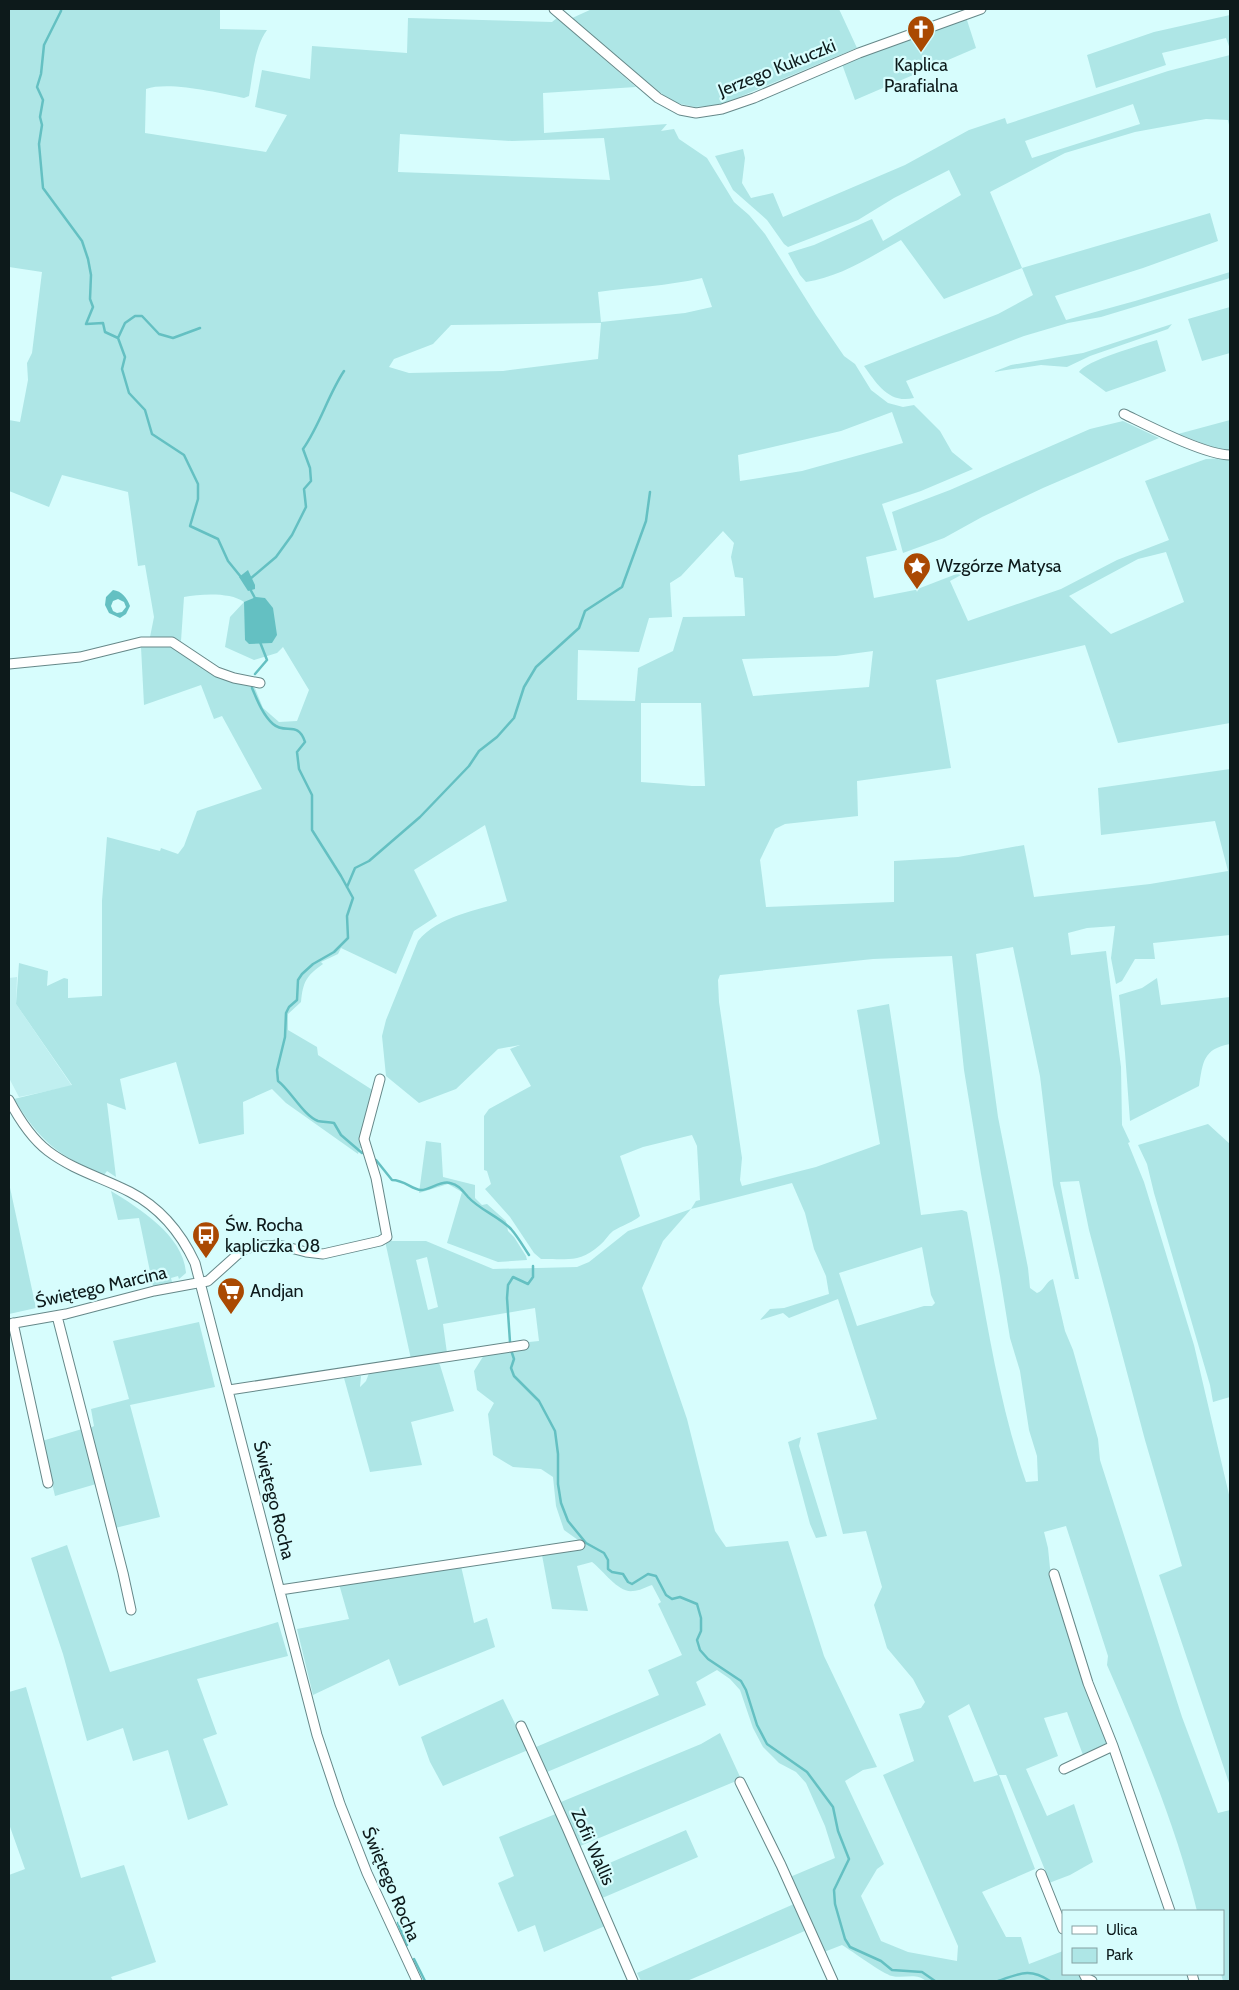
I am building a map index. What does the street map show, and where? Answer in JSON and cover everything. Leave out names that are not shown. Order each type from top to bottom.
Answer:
[{"type":"street","name":"Jerzego Kukuczki","points":[[554,9],[658,98],[680,110],[696,113],[722,109],[754,98],[867,49],[981,9]]},
{"type":"street","points":[[1124,414],[1180,439],[1217,453],[1230,455]]},
{"type":"street","points":[[9,664],[80,658],[141,642],[172,642],[217,672],[234,678],[260,683]]},
{"type":"street","points":[[201,1282],[208,1280],[245,1249],[253,1247],[279,1245],[306,1252],[324,1254],[386,1238],[385,1222],[376,1178],[364,1138],[380,1079]]},
{"type":"street","name":"Świętego Rocha","points":[[9,1100],[27,1130],[48,1151],[73,1167],[130,1192],[163,1215],[172,1224],[189,1249],[201,1282],[310,1710],[340,1804],[368,1876],[416,1981]]},
{"type":"street","name":"Świętego Marcina","points":[[11,1324],[57,1316],[154,1291],[201,1282]]},
{"type":"street","points":[[57,1316],[131,1610]]},
{"type":"street","points":[[11,1324],[48,1483]]},
{"type":"street","points":[[228,1390],[524,1345]]},
{"type":"street","points":[[280,1590],[580,1545]]},
{"type":"street","points":[[1054,1574],[1088,1684],[1113,1746],[1170,1910]]},
{"type":"street","name":"Zofii Wallis","points":[[521,1726],[633,1981]]},
{"type":"street","points":[[1064,1769],[1113,1746]]},
{"type":"street","points":[[740,1782],[781,1864],[834,1981]]},
{"type":"street","points":[[1041,1874],[1062,1926]]},
{"type":"shaded area","points":[[248,570],[255,589],[248,591],[239,577]]},
{"type":"shaded area","points":[[113,590],[122,593],[130,606],[126,614],[120,618],[109,613],[105,605],[106,597]],"holes":[[[118,599],[124,602],[126,607],[122,612],[117,613],[113,611],[111,606],[113,601]]]},
{"type":"shaded area","points":[[256,597],[265,598],[273,608],[277,635],[272,643],[249,644],[245,640],[244,602]]},
{"type":"shaded area","points":[[17,977],[16,1004],[72,1086],[19,1097],[9,1078],[9,978]]},
{"type":"green space","points":[[9,9],[220,9],[220,29],[267,30],[259,45],[249,96],[244,98],[168,86],[146,89],[145,133],[266,152],[287,115],[255,107],[262,70],[310,79],[312,46],[407,53],[408,18],[552,22],[557,18],[636,87],[543,93],[544,133],[667,124],[661,131],[674,129],[679,139],[707,158],[734,202],[749,215],[765,234],[816,315],[844,356],[855,364],[871,390],[888,403],[903,407],[914,405],[940,431],[952,452],[973,469],[921,491],[882,504],[897,550],[866,557],[874,598],[915,590],[959,573],[961,575],[950,581],[968,621],[1061,589],[1117,560],[1169,540],[1145,481],[1206,459],[1230,458],[1230,723],[1118,743],[1085,645],[936,680],[951,768],[857,781],[858,816],[785,824],[775,829],[760,860],[766,907],[894,902],[894,861],[958,857],[1024,845],[1034,897],[1150,884],[1228,871],[1215,821],[1101,835],[1098,788],[1230,769],[1230,935],[1153,943],[1155,959],[1135,959],[1122,981],[1116,984],[1111,958],[1115,926],[1087,928],[1068,933],[1071,955],[1106,951],[1121,1067],[1122,1125],[1144,1182],[1194,1345],[1230,1499],[1230,1786],[1159,1575],[1182,1566],[1145,1440],[1089,1230],[1079,1181],[1060,1182],[1079,1279],[1075,1279],[1053,1185],[1040,1076],[1013,947],[976,954],[998,1117],[1028,1268],[1030,1288],[1037,1293],[1053,1279],[1065,1331],[1073,1350],[1098,1439],[1100,1460],[1182,1717],[1218,1813],[1230,1810],[1230,1981],[1223,1981],[1221,1975],[1224,1975],[1224,1910],[1197,1910],[1169,1817],[1107,1665],[1108,1656],[1066,1526],[1044,1532],[1050,1568],[1075,1658],[1108,1743],[1083,1755],[1067,1712],[1044,1718],[1058,1756],[1026,1769],[1047,1816],[1074,1804],[1093,1862],[1070,1875],[1049,1883],[1006,1775],[999,1775],[1035,1869],[982,1892],[1006,1937],[1021,1937],[1029,1964],[1062,1951],[1062,1975],[1082,1975],[1087,1981],[926,1981],[914,1976],[892,1976],[842,1945],[824,1952],[790,1877],[835,1858],[825,1826],[806,1783],[796,1772],[779,1763],[763,1747],[753,1728],[740,1690],[730,1679],[717,1670],[696,1682],[706,1705],[547,1772],[536,1747],[659,1695],[648,1670],[682,1655],[658,1604],[661,1602],[652,1585],[638,1590],[627,1591],[617,1585],[592,1562],[577,1566],[588,1611],[552,1609],[542,1555],[585,1545],[564,1530],[556,1506],[553,1477],[541,1469],[513,1467],[493,1455],[488,1414],[494,1403],[477,1390],[474,1371],[484,1355],[525,1350],[529,1342],[539,1341],[535,1308],[443,1324],[447,1353],[411,1359],[385,1241],[426,1241],[493,1269],[577,1267],[589,1262],[628,1231],[691,1209],[696,1201],[700,1200],[697,1146],[692,1135],[643,1147],[620,1156],[640,1216],[613,1231],[600,1245],[579,1258],[541,1259],[534,1253],[510,1217],[485,1189],[491,1184],[487,1171],[484,1170],[484,1116],[489,1109],[531,1086],[510,1049],[520,1045],[498,1049],[456,1089],[419,1103],[386,1076],[382,1036],[386,1020],[418,941],[426,932],[447,920],[507,901],[485,825],[414,870],[437,916],[414,931],[396,974],[341,948],[338,954],[321,962],[323,964],[309,976],[304,984],[301,1002],[288,1014],[288,1030],[317,1047],[318,1055],[374,1091],[362,1148],[360,1148],[358,1154],[286,1103],[272,1089],[243,1102],[244,1134],[199,1144],[176,1062],[120,1079],[126,1110],[107,1103],[116,1177],[107,1171],[104,1175],[62,1154],[51,1146],[23,1114],[14,1099],[72,1085],[16,1004],[19,963],[48,971],[47,986],[64,978],[68,979],[68,998],[102,996],[102,901],[107,837],[160,851],[161,848],[178,854],[184,846],[197,811],[262,789],[222,716],[214,719],[201,685],[144,705],[141,647],[173,645],[228,681],[254,686],[263,708],[279,722],[297,721],[309,690],[283,647],[277,653],[254,660],[225,647],[230,617],[244,602],[238,599],[223,595],[184,597],[181,641],[173,638],[150,637],[154,617],[145,565],[138,566],[128,492],[62,475],[49,507],[9,491],[9,420],[20,422],[28,380],[27,363],[32,353],[42,272],[9,267]],"holes":[[[400,134],[512,141],[604,138],[610,180],[398,172]],[[702,278],[712,307],[685,313],[601,322],[598,292]],[[601,323],[598,359],[503,371],[409,373],[389,367],[394,359],[433,344],[451,325]],[[892,412],[903,443],[802,471],[740,481],[738,455],[841,431]],[[723,531],[734,543],[731,557],[735,577],[743,578],[745,616],[683,617],[673,651],[638,668],[635,701],[577,700],[578,650],[639,652],[649,618],[672,617],[670,583],[681,576]],[[1166,552],[1184,602],[1111,634],[1069,596],[1138,559]],[[873,651],[869,687],[753,696],[742,659],[836,656]],[[641,703],[701,703],[705,786],[641,782]],[[952,956],[964,1070],[981,1174],[1010,1338],[1020,1371],[1029,1430],[1037,1456],[1038,1481],[1026,1482],[1007,1416],[992,1348],[967,1212],[962,1210],[921,1215],[889,1004],[857,1010],[880,1144],[816,1167],[742,1186],[740,1180],[742,1158],[719,1002],[718,980],[720,975],[873,959]],[[792,1183],[805,1213],[814,1249],[826,1276],[829,1294],[784,1308],[770,1309],[760,1320],[783,1313],[789,1318],[838,1299],[877,1419],[817,1433],[843,1534],[866,1531],[882,1587],[874,1605],[887,1648],[913,1679],[925,1702],[921,1708],[899,1714],[914,1761],[883,1775],[958,1946],[957,1961],[908,1952],[881,1941],[861,1896],[877,1869],[884,1864],[845,1781],[863,1770],[877,1767],[824,1656],[788,1541],[726,1547],[715,1531],[687,1419],[642,1288],[663,1241],[691,1209]],[[922,1247],[931,1295],[935,1303],[932,1306],[924,1306],[857,1326],[839,1273]],[[427,1257],[438,1307],[428,1310],[416,1260]],[[969,1704],[998,1775],[974,1782],[948,1716]]]},
{"type":"green space","points":[[592,9],[839,9],[857,48],[720,105],[695,107],[672,102],[570,19]]},
{"type":"green space","points":[[1230,15],[1230,49],[1226,38],[1162,53],[1166,65],[1096,88],[1087,55],[1154,32]]},
{"type":"green space","points":[[966,17],[976,48],[855,100],[842,64]]},
{"type":"green space","points":[[1230,55],[1230,130],[1228,120],[1206,119],[1135,132],[1065,153],[990,192],[1022,268],[944,299],[901,240],[843,271],[806,282],[788,253],[814,245],[872,219],[883,241],[961,195],[949,170],[894,198],[858,220],[788,247],[767,220],[733,190],[715,156],[743,149],[745,158],[742,183],[751,198],[773,193],[783,217],[905,165],[969,130],[1005,118],[1007,124],[1168,71]],"holes":[[[1133,104],[1140,124],[1032,158],[1025,141]]]},
{"type":"green space","points":[[1210,213],[1218,241],[1143,268],[1055,296],[1066,320],[1230,272],[1230,278],[1101,317],[1068,323],[1024,336],[906,381],[914,398],[897,398],[884,391],[864,366],[998,314],[1033,295],[1022,268]]},
{"type":"green space","points":[[1230,307],[1230,353],[1202,361],[1188,319]]},
{"type":"green space","points":[[1172,324],[1168,329],[1090,356],[1067,367],[1041,365],[993,372],[1011,365],[1083,353]]},
{"type":"green space","points":[[1157,340],[1166,371],[1106,392],[1079,372],[1102,358]]},
{"type":"green space","points":[[1230,420],[1230,451],[1212,447],[1178,434]]},
{"type":"green space","points":[[1123,421],[1159,438],[1043,488],[982,517],[944,538],[903,553],[892,512],[950,490],[1090,429]]},
{"type":"green space","points":[[1157,978],[1161,1005],[1230,997],[1230,1044],[1214,1049],[1209,1053],[1203,1063],[1199,1086],[1130,1121],[1119,995],[1142,988]]},
{"type":"green space","points":[[1208,1124],[1230,1144],[1230,1397],[1213,1402],[1210,1385],[1147,1164],[1138,1145]]},
{"type":"green space","points":[[426,1141],[441,1143],[443,1177],[475,1185],[475,1198],[482,1205],[487,1204],[506,1221],[508,1231],[514,1237],[527,1260],[498,1262],[447,1243],[462,1192],[448,1184],[419,1193]]},
{"type":"green space","points":[[9,1183],[36,1308],[9,1314]]},
{"type":"green space","points":[[111,1191],[147,1215],[169,1235],[183,1260],[186,1273],[179,1279],[178,1276],[171,1278],[172,1282],[153,1286],[139,1218],[118,1220]]},
{"type":"green space","points":[[199,1322],[215,1387],[130,1405],[160,1517],[115,1528],[90,1428],[94,1426],[91,1409],[129,1399],[113,1341]]},
{"type":"green space","points":[[436,1361],[440,1365],[454,1411],[411,1422],[422,1465],[370,1472],[344,1378],[361,1376],[360,1387],[366,1381],[369,1373]]},
{"type":"green space","points":[[82,1429],[96,1484],[55,1496],[42,1441]]},
{"type":"green space","points":[[801,1437],[799,1446],[827,1536],[816,1538],[810,1524],[788,1442]]},
{"type":"green space","points":[[67,1545],[110,1672],[278,1622],[288,1656],[197,1679],[217,1734],[203,1739],[228,1805],[188,1820],[168,1750],[133,1761],[123,1728],[87,1741],[63,1654],[31,1558]]},
{"type":"green space","points":[[461,1566],[474,1623],[487,1618],[495,1647],[399,1686],[389,1659],[313,1695],[297,1629],[349,1619],[339,1584]]},
{"type":"green space","points":[[26,1687],[81,1878],[124,1865],[156,1962],[111,1977],[113,1981],[9,1981],[9,1875],[25,1869],[9,1824],[9,1692]]},
{"type":"green space","points":[[503,1699],[528,1750],[443,1786],[430,1762],[421,1737]]},
{"type":"green space","points":[[720,1733],[741,1779],[580,1846],[561,1802],[701,1744]]},
{"type":"green space","points":[[558,1813],[605,1926],[544,1952],[535,1925],[518,1932],[498,1883],[514,1876],[499,1837]]},
{"type":"green space","points":[[686,1830],[698,1857],[600,1899],[591,1871]]},
{"type":"green space","points":[[794,1904],[807,1930],[687,1981],[641,1981],[637,1973]]},
{"type":"waterway","points":[[61,9],[44,45],[41,74],[37,87],[43,100],[39,144],[43,188],[82,241],[88,259],[91,275],[90,299],[93,307],[86,324],[103,323],[105,332],[118,338],[125,357],[122,369],[129,393],[145,410],[152,434],[184,455],[198,484],[198,499],[190,526],[218,539],[228,561],[241,577]]},
{"type":"waterway","points":[[118,338],[125,323],[135,316],[142,316],[159,334],[173,338],[200,328]]},
{"type":"waterway","points":[[250,579],[276,557],[292,535],[306,507],[304,489],[311,481],[310,468],[303,449],[344,371]]},
{"type":"waterway","points":[[347,887],[355,868],[369,861],[420,817],[469,766],[479,751],[497,737],[514,718],[524,687],[536,667],[579,628],[585,611],[622,587],[646,521],[650,492]]},
{"type":"waterway","points":[[249,587],[256,600]]},
{"type":"waterway","points":[[255,674],[267,660],[260,642]]},
{"type":"waterway","points":[[252,688],[263,712],[273,724],[278,727],[299,731],[302,735],[305,742],[297,752],[299,769],[312,795],[312,830],[353,898],[347,916],[348,938],[334,952],[313,964],[298,980],[297,1000],[289,1007],[286,1013],[285,1037],[277,1070],[278,1081],[307,1114],[318,1121],[334,1123],[341,1135],[362,1153]]},
{"type":"waterway","points":[[376,1160],[392,1180],[397,1180],[418,1190],[424,1190],[447,1182],[458,1186],[473,1202],[511,1229],[529,1255]]},
{"type":"waterway","points":[[510,1342],[508,1285],[513,1277],[528,1284],[533,1277],[533,1266]]},
{"type":"waterway","points":[[511,1350],[514,1359],[511,1368],[514,1376],[539,1401],[555,1431],[558,1454],[558,1484],[561,1503],[568,1521],[586,1543],[604,1553],[608,1560],[608,1569],[612,1572],[623,1574],[628,1582],[632,1584],[648,1574],[656,1576],[666,1595],[672,1599],[680,1597],[697,1604],[701,1618],[701,1631],[697,1640],[700,1650],[708,1659],[741,1681],[746,1690],[757,1725],[767,1744],[807,1772],[833,1807],[838,1831],[849,1859],[834,1890],[835,1904],[845,1939],[850,1947],[881,1961],[892,1970],[922,1972],[935,1981]]},
{"type":"waterway","points":[[398,1923],[407,1945]]},
{"type":"waterway","points":[[414,1959],[425,1981]]},
{"type":"waterway","points":[[998,1981],[1024,1973],[1036,1974],[1050,1981]]},
{"type":"place","name":"Kaplica Parafialna","points":[[921,53]]},
{"type":"place","name":"Wzgórze Matysa","points":[[917,590]]},
{"type":"place","name":"Św. Rocha kapliczka 08","points":[[206,1259]]},
{"type":"place","name":"Andjan","points":[[231,1315]]}]
